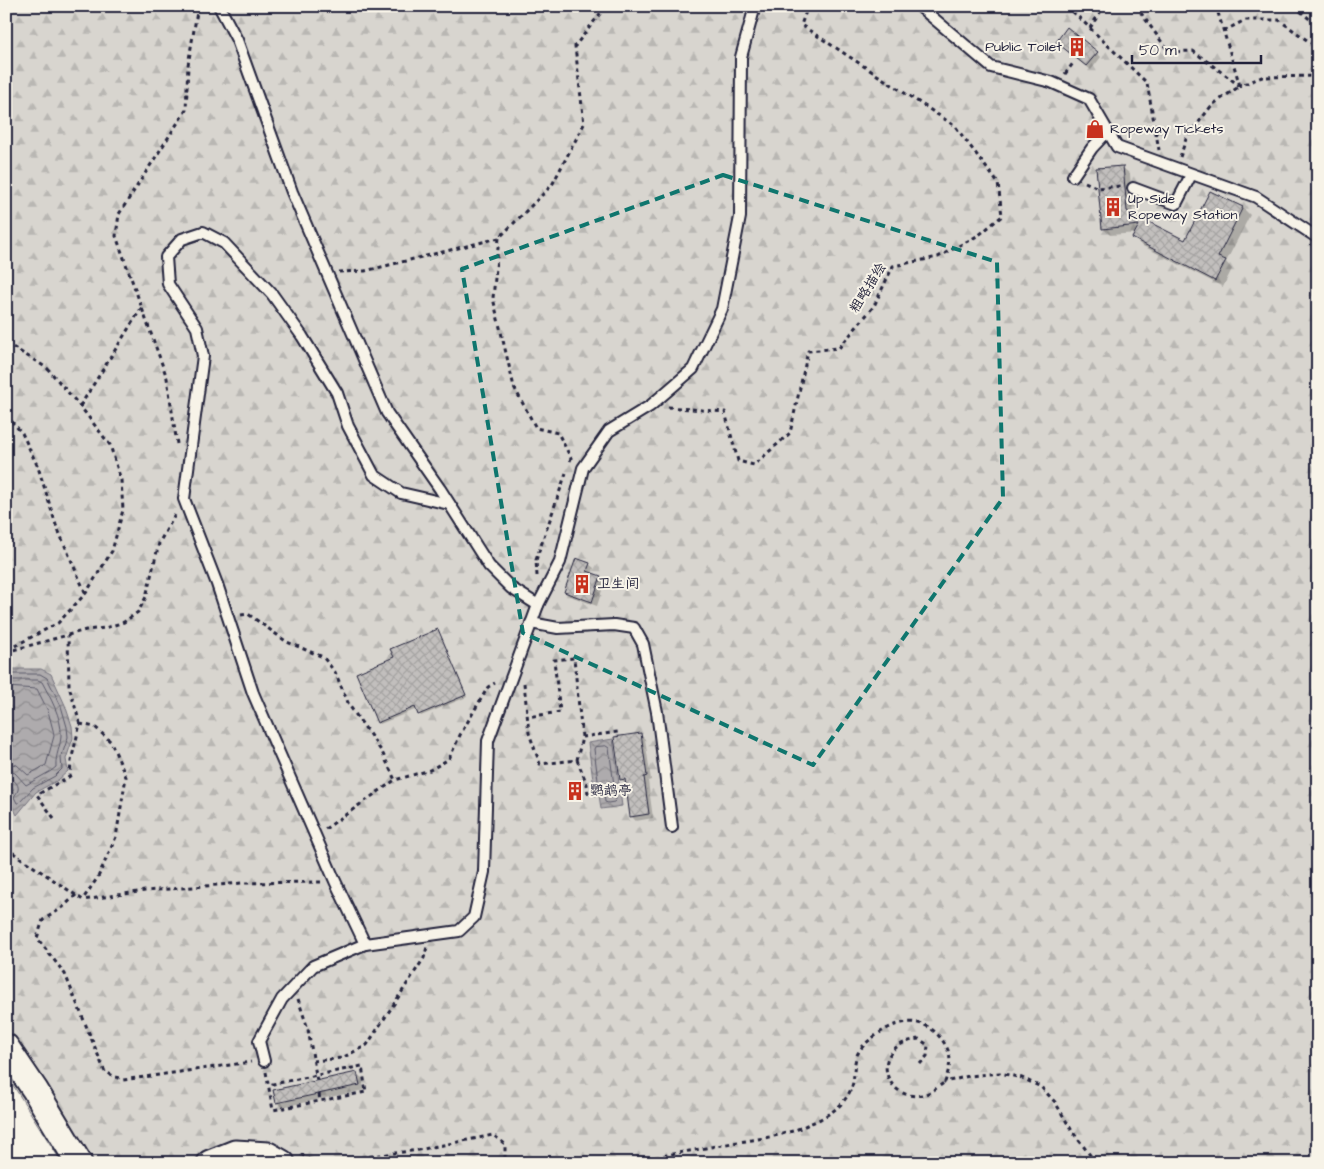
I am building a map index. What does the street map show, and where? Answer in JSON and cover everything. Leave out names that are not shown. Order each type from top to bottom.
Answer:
[{"type":"street","points":[[6,1047],[35,1090],[79,1163]]},
{"type":"street","points":[[210,1163],[235,1153],[268,1155],[282,1163]]},
{"type":"lane","points":[[219,6],[237,40],[292,192],[387,413],[489,566],[511,588],[538,605]]},
{"type":"lane","points":[[264,1061],[260,1041],[282,999],[313,966],[365,944],[459,931],[474,917],[484,872],[488,741],[538,605],[560,562],[583,468],[609,431],[650,406],[693,369],[722,309],[740,217],[741,57],[755,6]]},
{"type":"lane","points":[[919,6],[992,67],[1051,82],[1089,99],[1117,147],[1256,197],[1318,238]]},
{"type":"lane","points":[[1073,176],[1092,148],[1108,131]]},
{"type":"lane","points":[[1133,188],[1176,204],[1192,175]]},
{"type":"lane","points":[[365,944],[335,882],[253,694],[217,584],[184,499],[203,356],[197,328],[168,284],[166,257],[182,239],[203,232],[224,243],[272,294],[337,393],[348,426],[374,475],[401,493],[449,504]]},
{"type":"lane","points":[[531,624],[558,628],[614,625],[634,628],[643,644],[657,712],[672,827]]},
{"type":"path","points":[[328,272],[365,271],[499,238],[552,185],[584,124],[575,46],[606,6]]},
{"type":"path","name":"粗略描绘","points":[[650,406],[725,412],[738,461],[754,465],[790,433],[808,351],[839,348],[874,306],[893,266],[938,257],[979,235],[1002,216],[998,183],[955,126],[801,25],[808,6]]},
{"type":"path","points":[[1067,6],[1147,83],[1162,164]]},
{"type":"path","points":[[1090,28],[1104,6]]},
{"type":"path","points":[[1136,6],[1169,52],[1193,51],[1240,86]]},
{"type":"path","points":[[1216,6],[1240,86]]},
{"type":"path","points":[[1294,6],[1318,26]]},
{"type":"path","points":[[1224,30],[1245,20],[1279,20],[1318,48]]},
{"type":"path","points":[[1177,169],[1186,139],[1212,105],[1240,86],[1262,77],[1318,76]]},
{"type":"path","points":[[1073,176],[1098,188],[1109,188]]},
{"type":"path","points":[[499,238],[493,298],[514,387],[536,428],[558,433],[571,458],[536,560]]},
{"type":"path","points":[[80,406],[142,307]]},
{"type":"path","points":[[6,343],[47,368],[110,445],[121,480],[123,510],[112,551],[86,593],[58,623],[6,652]]},
{"type":"path","points":[[6,416],[22,433],[38,467],[56,525],[86,593]]},
{"type":"path","points":[[6,652],[86,630],[105,628],[124,622],[138,612],[146,597],[159,543],[184,499]]},
{"type":"path","points":[[228,616],[248,614],[287,642],[323,658],[336,672],[349,705],[382,752],[395,780]]},
{"type":"path","points":[[54,818],[37,795],[70,776],[71,761],[80,724],[69,686],[68,635]]},
{"type":"path","points":[[527,717],[560,712],[554,660],[574,658],[582,736],[577,760],[587,784],[588,795]]},
{"type":"path","points":[[513,669],[523,681],[529,733],[540,764],[577,760]]},
{"type":"path","points":[[315,836],[395,780],[430,770],[449,758],[460,734],[488,687],[499,682],[508,684]]},
{"type":"path","points":[[80,724],[96,727],[111,742],[126,777],[116,837],[98,877],[83,900]]},
{"type":"path","points":[[582,736],[618,732],[618,736]]},
{"type":"path","points":[[6,848],[83,900],[145,891],[242,883],[335,882]]},
{"type":"path","points":[[76,895],[62,908],[43,920],[37,938],[65,974],[105,1072],[123,1080],[264,1061],[268,1085],[273,1110],[366,1092],[362,1066],[268,1085]]},
{"type":"path","points":[[313,1061],[342,1058],[367,1045],[424,958],[431,935]]},
{"type":"path","points":[[293,987],[308,1029],[317,1081]]},
{"type":"path","points":[[624,1163],[777,1135],[809,1124],[836,1109],[845,1099],[854,1084],[856,1058],[865,1043],[885,1029],[907,1021],[926,1025],[942,1039],[949,1051],[950,1065],[945,1082]]},
{"type":"path","points":[[920,1064],[927,1056],[928,1045],[919,1039],[908,1040],[889,1052],[886,1074],[899,1091],[910,1096],[932,1092],[945,1082],[969,1076],[1000,1073],[1022,1078],[1040,1087],[1050,1097],[1096,1163]]},
{"type":"path","points":[[319,1094],[320,1101]]},
{"type":"path","points":[[338,1163],[493,1135],[504,1144],[505,1158],[500,1163]]},
{"type":"highlighted area","points":[[723,175],[997,262],[1003,498],[813,765],[523,633],[462,269]]},
{"type":"green space","points":[[6,6],[1318,6],[1318,1163],[62,1163],[6,1074]]},
{"type":"water","points":[[6,669],[41,669],[51,674],[65,705],[72,726],[73,738],[66,759],[68,771],[58,780],[36,792],[17,815],[7,795],[14,789],[6,779]]},
{"type":"water","points":[[613,739],[622,806],[601,809],[599,795],[595,795],[588,743]]},
{"type":"building","name":"Public Toilet","points":[[1067,27],[1098,52],[1086,66],[1056,42]]},
{"type":"building","points":[[1123,166],[1127,211],[1185,240],[1210,191],[1243,207],[1218,257],[1226,260],[1215,281],[1132,238],[1139,225],[1102,229],[1096,168]]},
{"type":"building","name":"卫生间","points":[[576,558],[590,563],[587,571],[601,576],[592,602],[564,592]]},
{"type":"building","points":[[438,629],[466,695],[418,715],[415,707],[377,723],[356,673],[394,657],[390,649]]},
{"type":"building","points":[[641,733],[647,776],[644,777],[649,814],[630,817],[625,779],[620,780],[614,737]]},
{"type":"building","points":[[357,1072],[360,1085],[276,1103],[273,1090]]},
{"type":"place","name":"Public Toilet","points":[[1077,47]]},
{"type":"place","name":"Ropeway Tickets","points":[[1095,129]]},
{"type":"place","name":"Up Side Ropeway Station","points":[[1113,207]]},
{"type":"place","name":"卫生间","points":[[582,584]]},
{"type":"place","name":"鹦鹉亭","points":[[575,791]]}]
